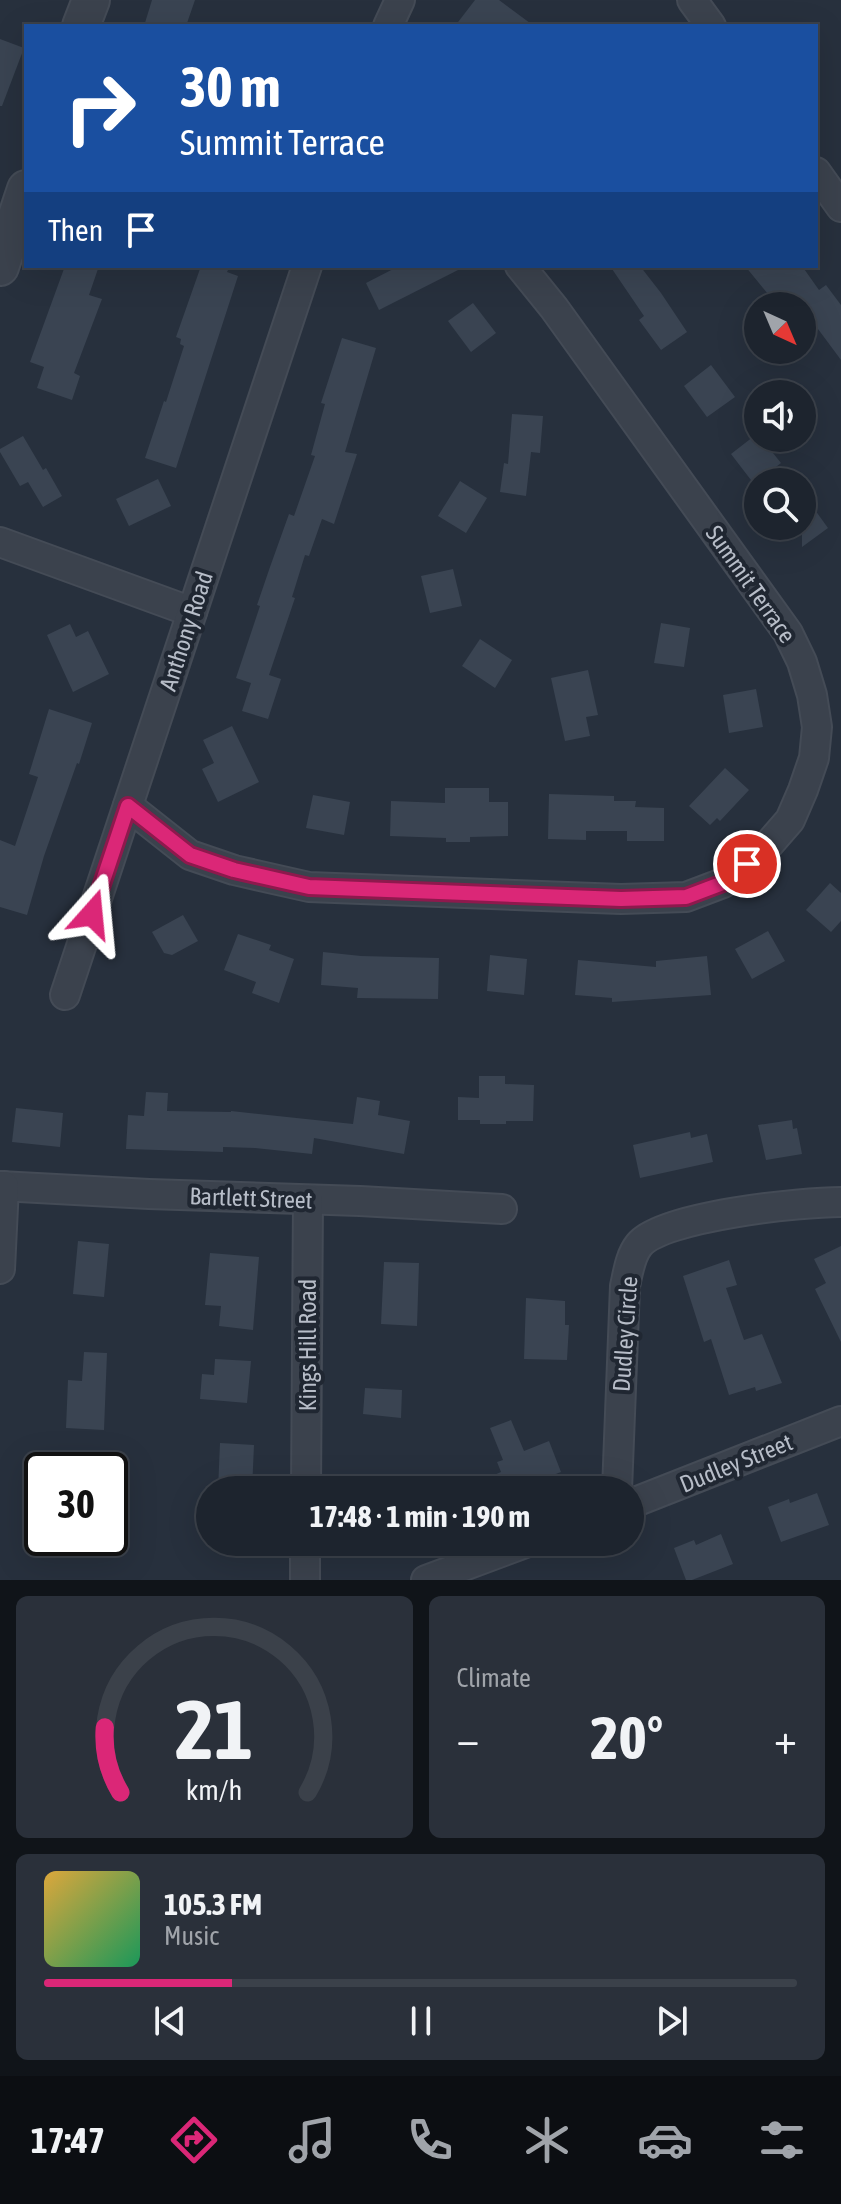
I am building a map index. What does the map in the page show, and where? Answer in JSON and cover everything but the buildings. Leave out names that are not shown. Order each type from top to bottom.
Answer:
[{"type":"street","points":[[82,24],[91,0]]},
{"type":"street","points":[[389,24],[400,0]]},
{"type":"street","points":[[692,0],[710,24]]},
{"type":"street","points":[[818,175],[841,207]]},
{"type":"street","points":[[0,267],[24,195]]},
{"type":"street","name":"Anthony Road","points":[[65,995],[306,268]]},
{"type":"street","name":"Summit Terrace","points":[[128,806],[190,855],[234,870],[309,887],[621,899],[686,897],[723,883],[770,843],[790,820],[815,753],[817,727],[802,662],[788,633],[554,308],[522,268]]},
{"type":"street","points":[[0,542],[192,612]]},
{"type":"street","points":[[0,1269],[2,1186]]},
{"type":"street","name":"Bartlett Street","points":[[2,1186],[502,1209]]},
{"type":"street","name":"Kings Hill Road","points":[[306,1476],[308,1200]]},
{"type":"street","name":"Dudley Circle","points":[[618,1476],[625,1286],[638,1245],[652,1233],[720,1215],[794,1204],[841,1202]]},
{"type":"street","name":"Dudley Street","points":[[644,1498],[841,1421]]},
{"type":"street","points":[[305,1556],[305,1580]]},
{"type":"street","points":[[426,1580],[490,1556]]},
{"type":"route","points":[[92,914],[128,806],[190,855],[271,880],[309,887],[621,899],[686,897],[723,883],[747,864]]}]
